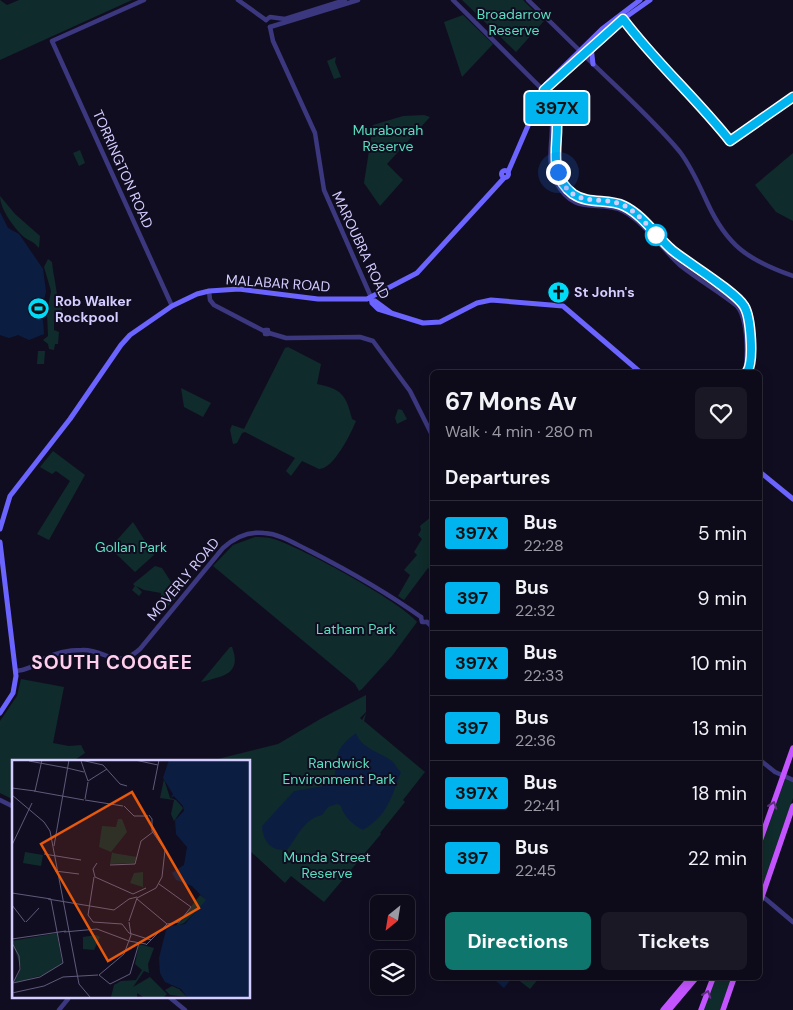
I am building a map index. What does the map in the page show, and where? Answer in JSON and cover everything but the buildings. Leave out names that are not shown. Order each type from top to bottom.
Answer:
[{"type":"main road","points":[[544,90],[611,22],[640,0]]},
{"type":"main road","points":[[581,52],[592,47],[616,24],[650,0]]},
{"type":"main road","points":[[592,47],[593,64]]},
{"type":"main road","name":"MALABAR ROAD","points":[[0,528],[10,496],[70,420],[123,343],[172,306],[208,291],[239,289],[318,299],[357,298],[364,300],[417,273],[504,178],[502,172],[508,172],[544,90]]},
{"type":"main road","points":[[371,297],[390,312]]},
{"type":"main road","name":"MAROUBRA ROAD","points":[[371,297],[372,303],[378,310],[390,312],[411,320],[432,323],[445,320],[477,303],[491,300],[563,306],[638,370]]},
{"type":"main road","points":[[357,298],[378,310]]},
{"type":"main road","points":[[762,474],[793,499]]},
{"type":"main road","points":[[0,542],[16,671],[13,693],[0,713]]},
{"type":"main road","points":[[762,835],[793,748]]},
{"type":"main road","points":[[762,895],[793,806]]},
{"type":"main road","points":[[669,1010],[689,980]]},
{"type":"main road","points":[[664,1010],[694,980]]},
{"type":"main road","points":[[701,1010],[712,980]]},
{"type":"main road","points":[[723,1010],[733,980]]},
{"type":"street","name":"TORRINGTON ROAD","points":[[144,0],[52,41],[172,306]]},
{"type":"street","points":[[238,0],[266,20],[270,17],[273,23]]},
{"type":"street","points":[[273,23],[345,0]]},
{"type":"street","points":[[273,23],[358,0]]},
{"type":"street","points":[[453,0],[544,90],[556,106],[556,165],[562,182],[581,198],[618,204],[629,209],[672,250],[741,302],[748,316],[752,358],[747,370]]},
{"type":"street","points":[[528,0],[664,134],[685,160],[714,218],[729,241],[757,262],[793,276]]},
{"type":"street","name":"MAROUBRA ROAD","points":[[266,20],[266,24],[273,23],[273,41],[315,133],[322,186],[371,297]]},
{"type":"street","points":[[367,288],[373,291],[386,290]]},
{"type":"street","points":[[208,291],[210,300],[214,305],[266,332],[286,338],[360,337],[373,341],[412,395],[430,431]]},
{"type":"street","name":"MOVERLY ROAD","points":[[16,671],[26,670],[54,654],[75,650],[92,650],[115,659],[125,658],[133,654],[222,548],[235,539],[255,533],[282,537],[332,562],[378,587],[421,617],[426,617],[426,622],[430,625]]},
{"type":"street","points":[[762,761],[783,776],[793,780]]},
{"type":"street","points":[[0,800],[12,806]]},
{"type":"street","points":[[762,899],[793,922]]},
{"type":"street","points":[[59,1010],[68,998]]},
{"type":"street","points":[[170,998],[185,1010]]},
{"type":"green space","points":[[0,0],[7,5],[19,0],[132,0],[0,60]]},
{"type":"green space","name":"Broadarrow Reserve","points":[[462,0],[523,0],[544,21],[516,52]]},
{"type":"green space","points":[[463,15],[493,44],[462,77],[444,22]]},
{"type":"green space","points":[[336,57],[335,62],[341,77],[334,79],[327,61]]},
{"type":"green space","name":"Muraborah Reserve","points":[[424,115],[430,117],[387,164],[403,180],[380,206],[364,183],[373,125],[403,116]]},
{"type":"green space","points":[[80,150],[85,163],[79,166],[73,153]]},
{"type":"green space","points":[[793,153],[793,221],[776,212],[755,185]]},
{"type":"green space","points":[[0,196],[15,214],[40,236],[39,248],[24,237],[12,224],[2,207]]},
{"type":"green space","points":[[48,259],[52,262],[57,303],[62,304],[62,316],[54,323],[54,330],[59,332],[58,344],[55,344],[54,350],[49,349],[48,344],[43,340],[48,336],[47,313],[51,291],[44,267]]},
{"type":"green space","points":[[288,347],[321,364],[317,384],[332,388],[342,394],[348,404],[352,419],[356,421],[341,449],[330,463],[319,469],[302,461],[291,476],[286,471],[295,458],[245,432],[242,433],[237,443],[233,444],[230,430],[232,425],[244,429],[285,348]]},
{"type":"green space","points":[[38,351],[45,351],[44,364],[37,364]]},
{"type":"green space","points":[[181,388],[211,403],[203,417],[184,407]]},
{"type":"green space","points":[[398,409],[402,410],[407,419],[397,424],[395,418]]},
{"type":"green space","points":[[53,451],[85,475],[49,540],[37,534],[70,481],[56,471],[52,474],[40,467]]},
{"type":"green space","points":[[430,518],[430,570],[428,568],[404,600],[398,596],[410,575],[404,570],[417,555],[414,552],[422,539],[418,535],[421,530],[420,526]]},
{"type":"green space","name":"Gollan Park","points":[[133,522],[154,555],[135,572],[110,548]]},
{"type":"green space","name":"Latham Park","points":[[255,537],[270,538],[283,542],[323,562],[371,588],[408,613],[417,622],[392,656],[362,689],[359,691],[355,684],[213,566],[233,545]]},
{"type":"green space","points":[[155,566],[162,568],[177,591],[178,596],[167,607],[160,601],[161,593],[144,590],[136,586],[142,592],[139,596],[132,590],[135,586],[133,584]]},
{"type":"green space","points":[[232,647],[235,663],[233,668],[224,675],[201,682]]},
{"type":"green space","points":[[21,679],[64,687],[53,743],[69,746],[81,745],[85,753],[74,760],[12,760],[12,799],[0,793],[0,721],[17,696]]},
{"type":"green space","name":"Randwick Environment Park","points":[[366,695],[366,712],[360,718],[362,720],[366,713],[364,721],[425,772],[403,800],[405,802],[381,834],[324,902],[291,876],[285,883],[250,851],[250,760],[214,760],[278,744]]},
{"type":"green space","points":[[785,779],[793,782],[793,798],[762,887],[762,844]]},
{"type":"green space","points":[[518,980],[537,980],[530,989]]},
{"type":"green space","points":[[714,980],[730,980],[720,1010],[703,1010]]},
{"type":"water","points":[[0,212],[8,228],[19,234],[43,269],[46,292],[42,306],[44,334],[29,340],[18,335],[9,338],[0,335]]},
{"type":"water","points":[[356,733],[362,743],[389,759],[401,772],[388,805],[383,812],[363,830],[349,820],[341,806],[337,804],[328,807],[322,815],[310,820],[287,850],[272,847],[264,837],[262,826],[294,791],[324,786],[333,781],[339,750]]},
{"type":"water","points":[[497,980],[510,980],[504,988]]},
{"type":"bus line","name":"397X","points":[[750,370],[752,358],[748,316],[745,306],[672,250],[629,209],[618,204],[594,202],[576,196],[562,182],[555,160],[557,111],[551,96],[544,90],[553,84],[623,19],[652,56],[693,96],[730,141],[793,97]]},
{"type":"place","name":"St John's","points":[[558,292]]},
{"type":"place","name":"Rob Walker Rockpool","points":[[39,309]]},
{"type":"district","name":"SOUTH COOGEE","points":[[112,662]]},
{"type":"route","points":[[558,172],[562,182],[576,196],[594,202],[624,206],[634,213],[656,235]]},
{"type":"park label","name":"Munda Street Reserve","points":[[327,866]]}]
